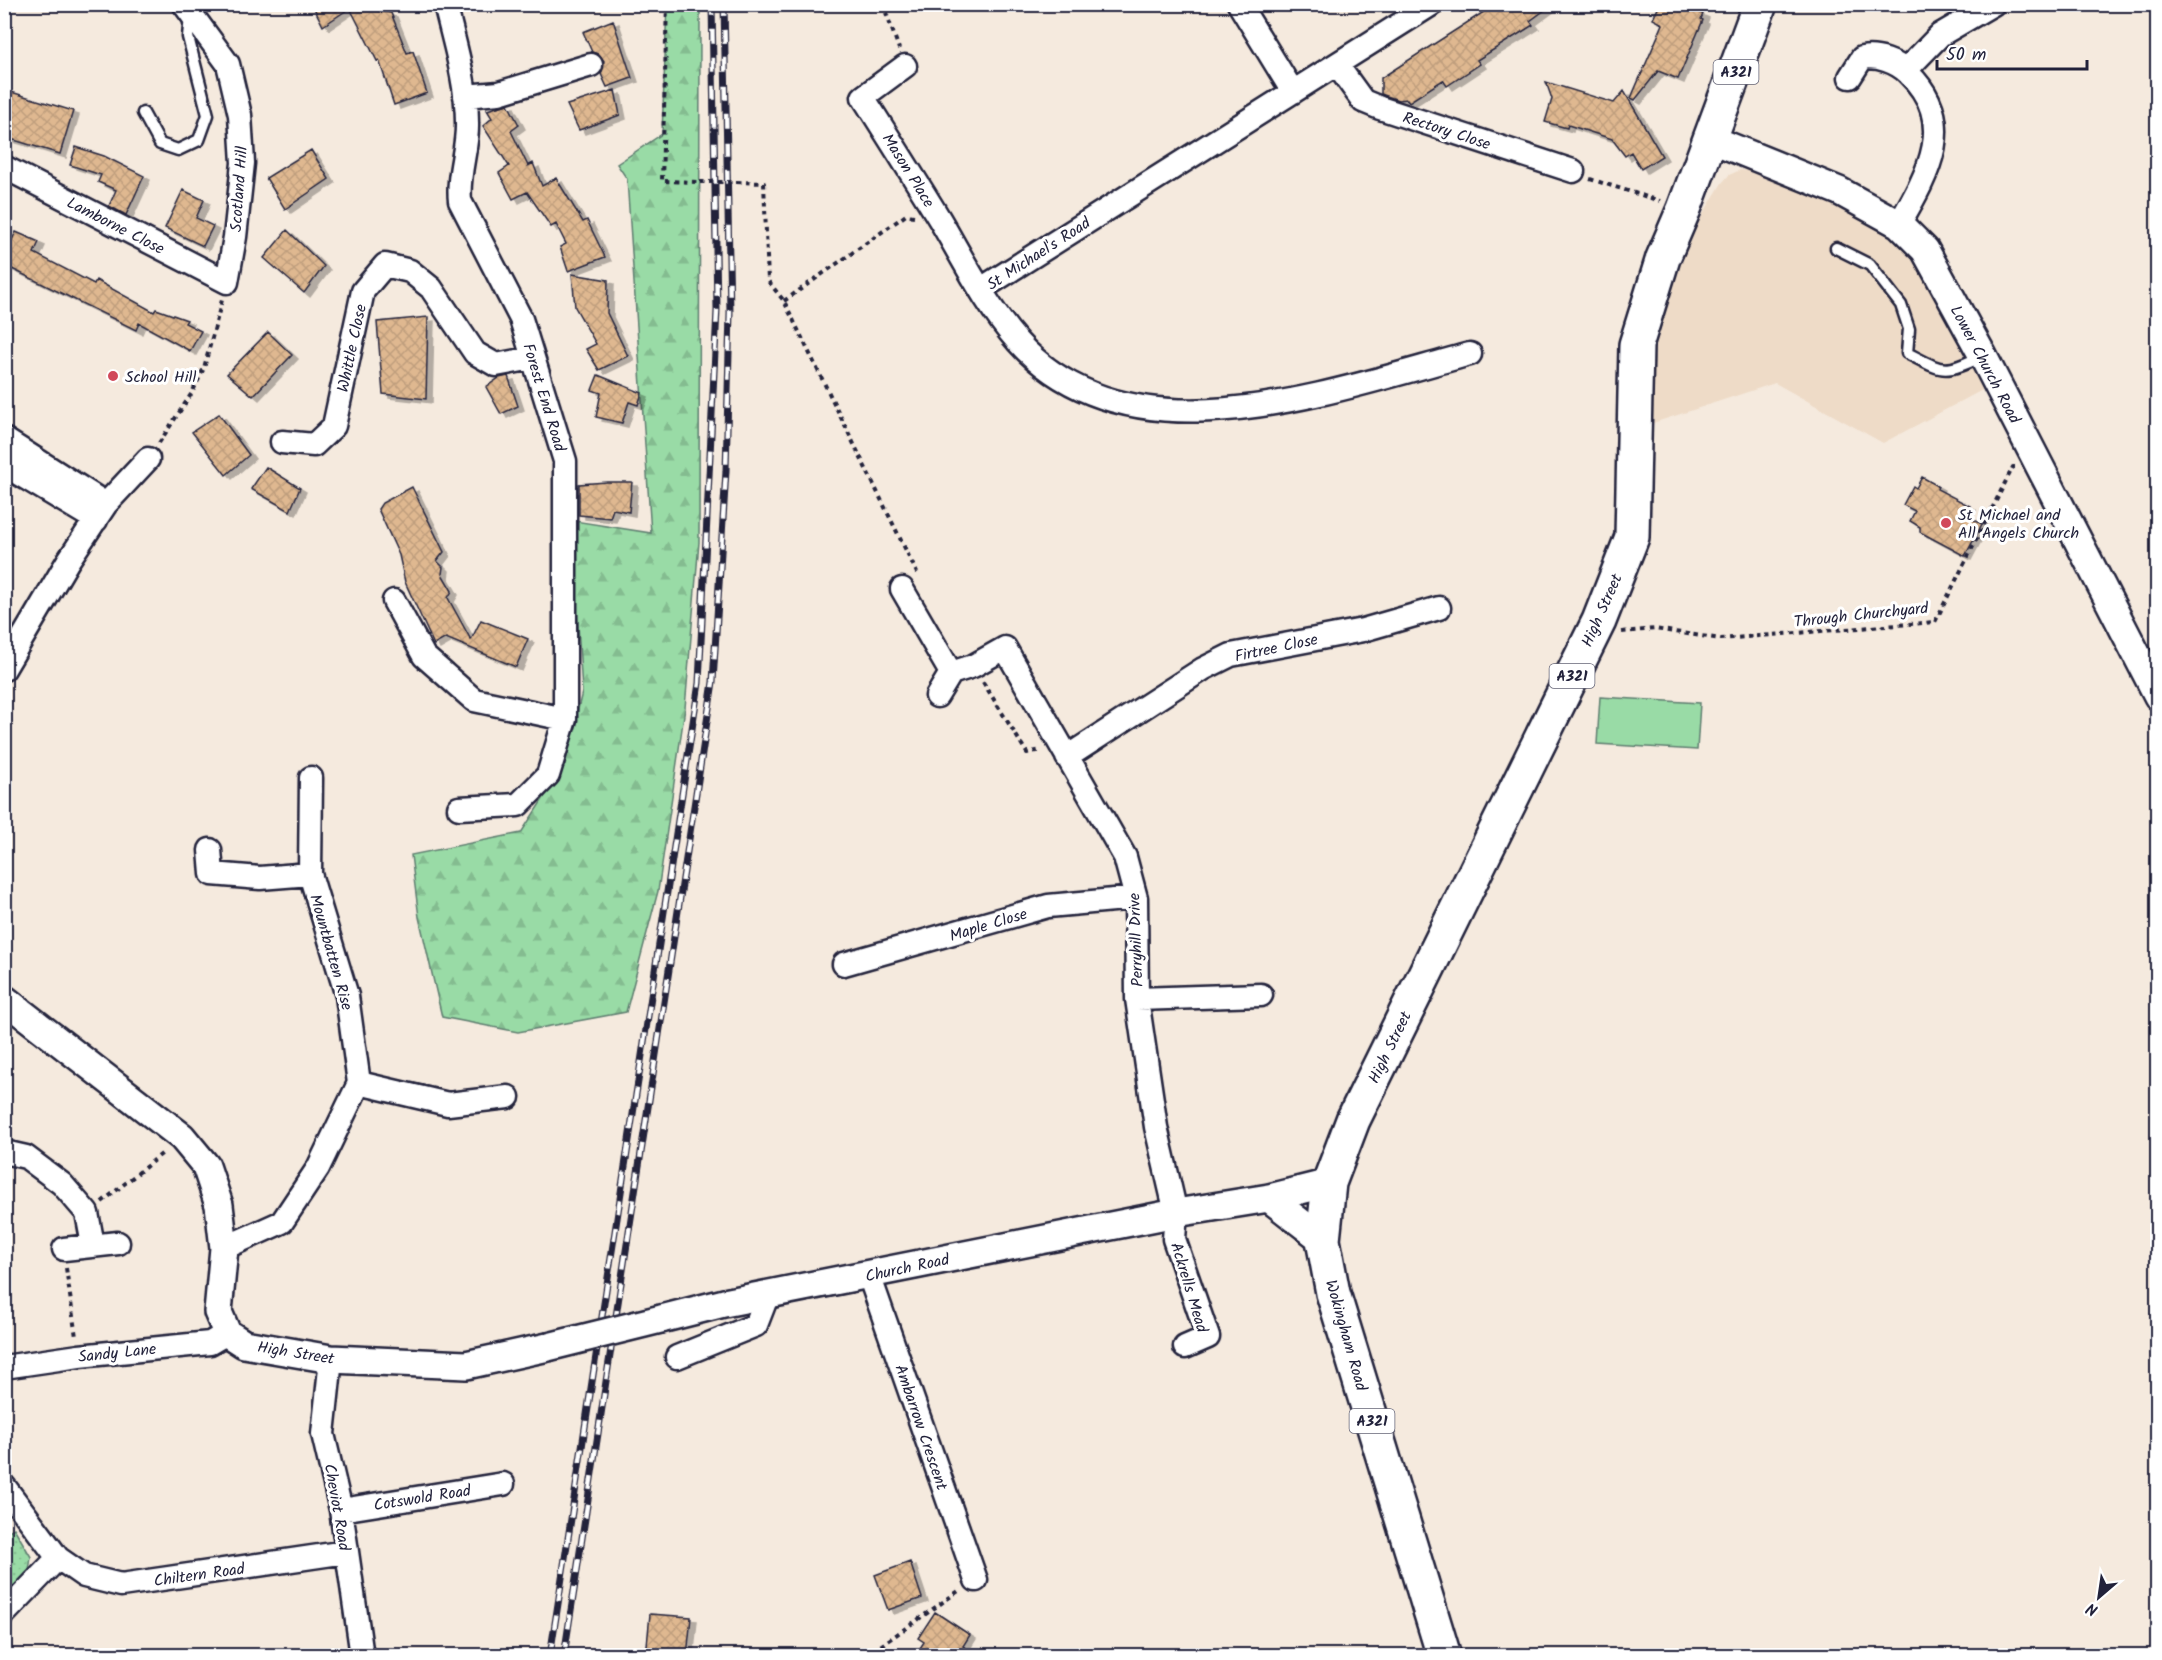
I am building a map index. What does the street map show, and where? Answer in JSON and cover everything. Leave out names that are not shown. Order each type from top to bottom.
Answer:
[{"type":"main road","name":"High Street","points":[[1329,1183],[1353,1120],[1592,634],[1632,537],[1636,345],[1663,258],[1711,139],[1760,4]]},
{"type":"main road","name":"Wokingham Road","points":[[1329,1183],[1323,1240],[1333,1293],[1444,1656]]},
{"type":"street","name":"Forest End Road","points":[[445,4],[465,96],[468,124],[458,182],[460,201],[521,319],[565,461],[565,719],[548,775],[518,805],[459,808]]},
{"type":"street","points":[[1239,4],[1293,92]]},
{"type":"street","name":"St Michael's Road","points":[[1432,4],[981,288],[1018,342],[1063,382],[1097,397],[1128,406],[1182,410],[1230,409],[1310,396],[1470,354]]},
{"type":"street","points":[[1906,70],[1940,35],[1992,4]]},
{"type":"street","name":"Scotland Hill","points":[[187,9],[228,64],[240,115],[243,163],[236,237],[227,282]]},
{"type":"street","points":[[1850,77],[1862,58],[1875,56],[1906,70],[1928,96],[1937,126],[1933,149],[1922,180],[1899,224]]},
{"type":"street","points":[[465,96],[499,93],[591,64]]},
{"type":"street","name":"Rectory Close","points":[[1337,65],[1364,101],[1573,171]]},
{"type":"street","name":"Mason Place","points":[[904,66],[863,97],[981,288]]},
{"type":"street","name":"Lower Church Road","points":[[1711,139],[1839,191],[1899,224],[1925,250],[1983,356],[2157,696]]},
{"type":"street","name":"Lamborne Close","points":[[4,167],[227,282]]},
{"type":"street","name":"Whittle Close","points":[[282,442],[314,445],[334,426],[363,291],[385,265],[410,271],[431,288],[475,353],[496,365],[533,358]]},
{"type":"street","points":[[4,439],[101,512]]},
{"type":"street","points":[[4,669],[68,561],[101,512],[148,459]]},
{"type":"street","points":[[4,465],[101,512]]},
{"type":"street","points":[[909,580],[951,673],[937,696]]},
{"type":"street","points":[[394,601],[423,656],[474,700],[565,719]]},
{"type":"street","name":"Firtree Close","points":[[1067,757],[1203,669],[1231,655],[1363,630],[1438,608]]},
{"type":"street","name":"Perryhill Drive","points":[[951,673],[973,666],[1005,648],[1125,857],[1136,898],[1137,999],[1156,1127],[1176,1213]]},
{"type":"street","name":"Mountbatten Rise","points":[[311,778],[310,874],[347,996],[359,1083]]},
{"type":"street","points":[[210,850],[212,874],[260,878],[310,874]]},
{"type":"street","name":"Maple Close","points":[[844,964],[1047,906],[1136,898]]},
{"type":"street","points":[[1137,999],[1261,995]]},
{"type":"street","points":[[4,999],[182,1137],[206,1166],[219,1205],[224,1248],[218,1312],[227,1333]]},
{"type":"street","points":[[224,1248],[282,1222],[318,1167],[359,1083],[448,1104],[508,1097]]},
{"type":"street","points":[[4,1152],[26,1157],[62,1184],[87,1214],[93,1245]]},
{"type":"street","name":"Church Road","points":[[548,1347],[768,1294],[1176,1213],[1269,1198],[1329,1183]]},
{"type":"street","points":[[1269,1198],[1323,1240]]},
{"type":"street","name":"Ackrells Mead","points":[[1176,1213],[1174,1239],[1208,1337],[1185,1347]]},
{"type":"street","points":[[64,1249],[117,1243]]},
{"type":"street","name":"Ambarrow Crescent","points":[[869,1275],[976,1580]]},
{"type":"street","points":[[677,1357],[756,1325],[768,1294]]},
{"type":"street","name":"Sandy Lane","points":[[4,1367],[79,1356],[210,1343],[227,1333]]},
{"type":"street","name":"High Street","points":[[227,1333],[244,1344],[331,1359],[466,1365],[548,1347]]},
{"type":"street","name":"Cheviot Road","points":[[331,1359],[323,1434],[341,1510],[362,1656]]},
{"type":"street","name":"Cotswold Road","points":[[341,1510],[503,1484]]},
{"type":"street","name":"Chiltern Road","points":[[4,1486],[58,1558],[84,1576],[120,1585],[346,1552]]},
{"type":"street","points":[[4,1614],[58,1558]]},
{"type":"lane","points":[[143,113],[160,144],[178,150],[199,140],[208,115],[188,37],[187,9]]},
{"type":"lane","points":[[1836,248],[1870,265],[1901,305],[1909,329],[1907,353],[1936,368],[1951,370],[1983,356]]},
{"type":"path","points":[[667,4],[662,181],[764,183],[768,281],[784,301],[909,580]]},
{"type":"path","points":[[883,4],[904,66]]},
{"type":"path","points":[[1573,171],[1587,178],[1684,209]]},
{"type":"path","points":[[784,301],[906,215],[941,222]]},
{"type":"path","points":[[148,459],[192,393],[204,368],[227,282]]},
{"type":"path","name":"Through Churchyard","points":[[1592,634],[1655,629],[1721,639],[1935,622],[2013,467],[2040,467]]},
{"type":"path","points":[[87,1214],[182,1137]]},
{"type":"path","points":[[64,1249],[79,1356]]},
{"type":"path","points":[[866,1656],[976,1580]]},
{"type":"shaded area","points":[[1740,170],[1754,171],[1794,186],[1886,230],[1922,271],[1986,388],[1883,443],[1775,383],[1647,425],[1648,347],[1675,260],[1722,183],[1729,175]]},
{"type":"green space","points":[[667,5],[700,5],[699,542],[685,708],[658,891],[626,1012],[518,1032],[442,1017],[419,917],[411,855],[521,833],[565,765],[582,692],[574,556],[575,521],[651,533],[627,179],[617,164],[662,134]]},
{"type":"green space","points":[[1600,697],[1700,703],[1697,750],[1597,744]]},
{"type":"green space","points":[[14,1528],[31,1557],[29,1571],[10,1592],[5,1588],[5,1533]]},
{"type":"building","points":[[312,4],[356,4],[352,7],[391,13],[407,53],[413,51],[427,93],[394,105],[379,60],[377,61],[350,8],[323,26]]},
{"type":"building","points":[[1496,4],[1553,4],[1530,21],[1533,25],[1477,60],[1480,64],[1447,86],[1443,80],[1409,102],[1407,99],[1398,100],[1381,94],[1381,78]]},
{"type":"building","points":[[1660,4],[1679,10],[1682,4],[1699,4],[1696,11],[1703,14],[1701,19],[1703,20],[1678,79],[1658,71],[1635,100],[1631,98],[1663,24],[1653,19]]},
{"type":"building","points":[[613,20],[632,78],[607,87],[601,74],[604,61],[600,55],[592,52],[583,32]]},
{"type":"building","points":[[1546,82],[1614,103],[1624,91],[1662,156],[1641,169],[1631,152],[1625,156],[1612,139],[1568,125],[1567,128],[1545,122],[1552,99]]},
{"type":"building","points":[[615,90],[620,115],[579,130],[567,105]]},
{"type":"building","points":[[8,91],[73,111],[60,154],[4,137],[4,102]]},
{"type":"building","points":[[508,104],[519,125],[511,131],[528,166],[533,163],[542,186],[556,178],[583,222],[587,220],[605,257],[568,271],[560,247],[566,244],[556,224],[551,227],[527,192],[513,199],[499,173],[509,166],[483,126],[492,118],[487,110]]},
{"type":"building","points":[[76,147],[104,156],[144,176],[126,215],[109,206],[116,190],[98,182],[101,175],[70,165]]},
{"type":"building","points":[[311,150],[329,179],[285,209],[266,178]]},
{"type":"building","points":[[183,190],[204,200],[196,218],[213,226],[203,246],[165,228]]},
{"type":"building","points":[[287,230],[324,266],[304,293],[264,258]]},
{"type":"building","points":[[16,232],[39,242],[34,253],[94,284],[96,280],[154,312],[156,309],[187,320],[185,323],[201,331],[190,351],[139,323],[136,330],[4,265],[4,243],[9,245]]},
{"type":"building","points":[[572,274],[608,280],[607,313],[628,356],[599,370],[586,349],[596,344],[575,307]]},
{"type":"building","points":[[428,317],[426,399],[383,394],[377,322]]},
{"type":"building","points":[[268,332],[292,355],[253,396],[227,374]]},
{"type":"building","points":[[598,375],[642,393],[638,405],[629,402],[622,423],[596,417],[601,393],[592,390]]},
{"type":"building","points":[[508,376],[518,406],[501,414],[486,387],[499,378]]},
{"type":"building","points":[[219,414],[249,455],[226,475],[192,432]]},
{"type":"building","points":[[266,467],[300,488],[290,511],[251,489]]},
{"type":"building","name":"St Michael and All Angels Church","points":[[1922,477],[1938,486],[1937,489],[1970,506],[1965,515],[1982,524],[1965,556],[1920,532],[1920,527],[1910,521],[1915,511],[1903,505],[1913,486],[1916,488]]},
{"type":"building","points":[[632,482],[629,512],[613,509],[610,518],[579,515],[579,484]]},
{"type":"building","points":[[412,487],[444,552],[437,561],[443,567],[442,574],[452,591],[448,598],[471,640],[481,620],[528,639],[516,667],[446,638],[434,645],[405,582],[399,555],[378,509],[382,503]]},
{"type":"building","points":[[910,1562],[922,1598],[888,1610],[875,1575]]},
{"type":"building","points":[[935,1612],[970,1635],[963,1646],[977,1656],[931,1656],[920,1648],[924,1642],[918,1638]]},
{"type":"building","points":[[650,1614],[691,1617],[687,1656],[646,1656]]},
{"type":"railway","points":[[550,1656],[699,683],[717,310],[712,4]]},
{"type":"railway","points":[[564,1656],[713,682],[726,471],[730,312],[724,4]]},
{"type":"place","name":"School Hill","points":[[113,376]]},
{"type":"place","name":"St Michael and All Angels Church","points":[[1946,523]]}]
